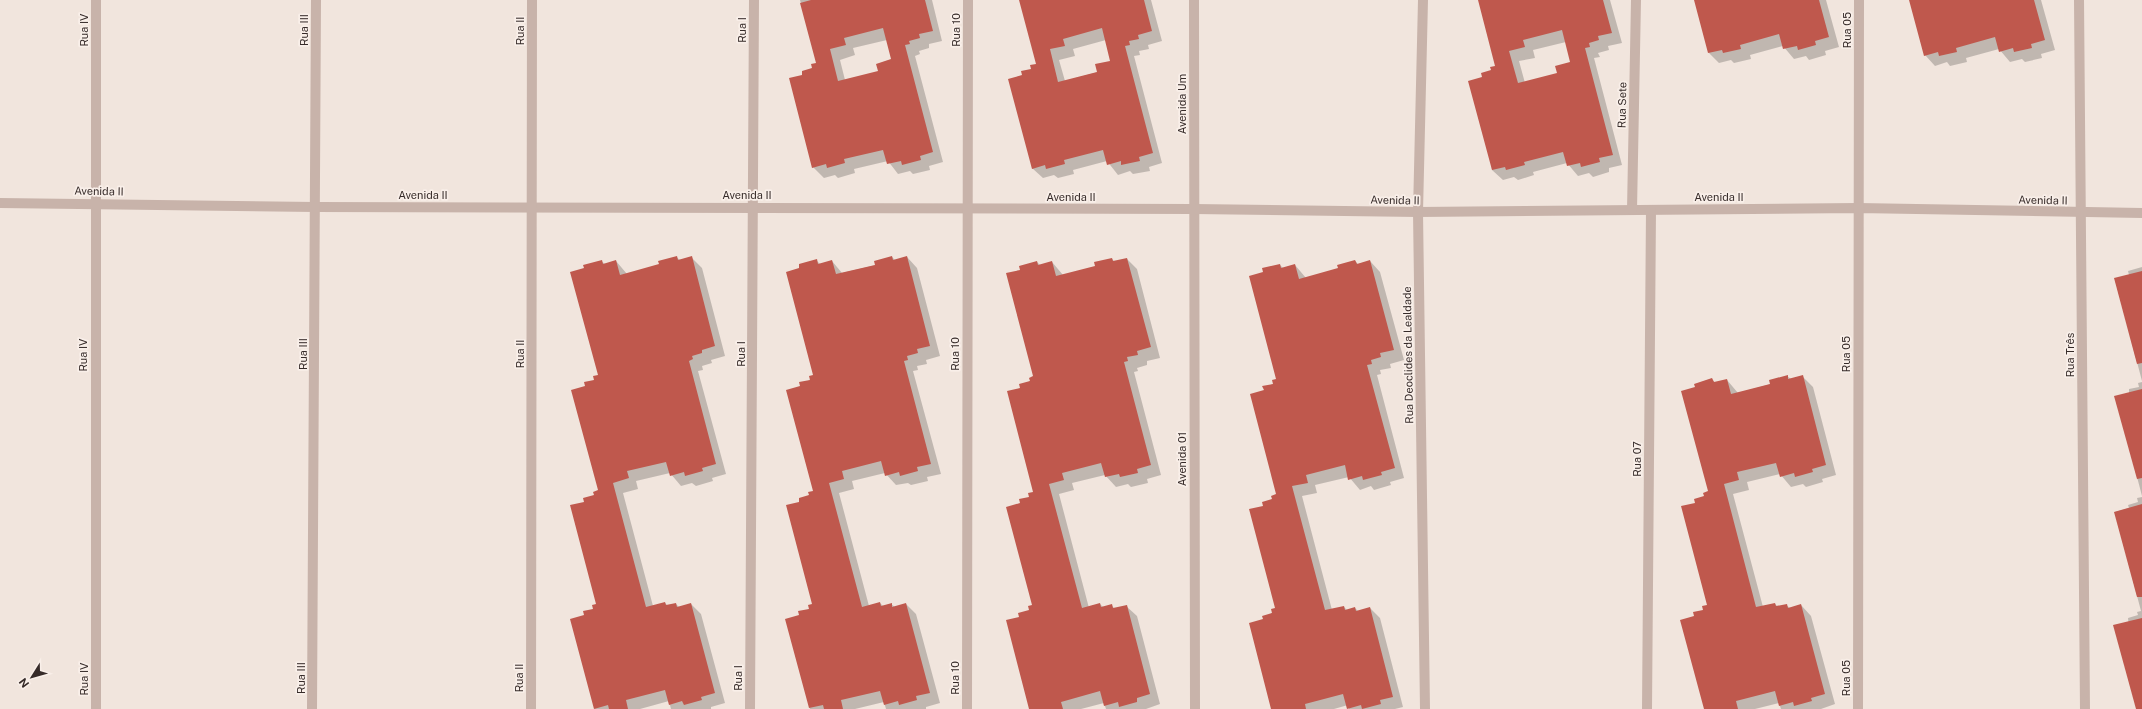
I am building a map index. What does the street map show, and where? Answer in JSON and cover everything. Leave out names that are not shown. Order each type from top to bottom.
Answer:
[{"type":"street","name":"Rua IV","points":[[96,0],[96,709]]},
{"type":"street","name":"Rua III","points":[[312,709],[316,0]]},
{"type":"street","name":"Rua II","points":[[531,709],[532,0]]},
{"type":"street","name":"Rua I","points":[[750,709],[754,0]]},
{"type":"street","name":"Rua 10","points":[[966,709],[968,0]]},
{"type":"street","name":"Avenida Um","points":[[1194,0],[1194,209]]},
{"type":"street","name":"Rua Deoclides da Lealdade","points":[[1423,0],[1418,212],[1425,709]]},
{"type":"street","name":"Rua Sete","points":[[1632,210],[1636,0]]},
{"type":"street","name":"Rua 05","points":[[1858,709],[1859,0]]},
{"type":"street","name":"Rua Três","points":[[2079,0],[2085,709]]},
{"type":"street","name":"Avenida II","points":[[0,203],[95,203],[315,207],[754,207],[1194,209],[1418,212],[1858,208],[2142,213]]},
{"type":"street","name":"Avenida 01","points":[[1194,209],[1195,709]]},
{"type":"street","name":"Rua 07","points":[[1647,709],[1651,210]]},
{"type":"building","points":[[811,0],[925,0],[933,31],[919,34],[920,38],[909,41],[910,44],[905,45],[933,152],[920,156],[921,160],[902,165],[901,161],[887,164],[883,150],[844,159],[845,163],[827,168],[826,164],[812,168],[789,78],[802,75],[802,71],[812,68],[811,64],[816,63],[800,3]],"holes":[[[883,28],[891,59],[876,64],[878,71],[838,81],[830,49],[846,45],[844,38]]]},
{"type":"building","points":[[1019,0],[1144,0],[1152,31],[1138,35],[1139,39],[1129,41],[1130,45],[1125,46],[1153,153],[1139,157],[1140,161],[1121,165],[1121,161],[1107,165],[1103,150],[1064,160],[1065,164],[1046,169],[1045,165],[1032,169],[1008,79],[1022,75],[1021,71],[1031,69],[1030,65],[1036,64]],"holes":[[[1102,28],[1110,61],[1095,64],[1097,72],[1058,82],[1050,49],[1065,46],[1063,39]]]},
{"type":"building","points":[[1478,0],[1603,0],[1612,33],[1598,36],[1599,40],[1589,43],[1590,47],[1585,48],[1613,155],[1599,158],[1600,162],[1581,167],[1580,163],[1567,166],[1563,152],[1524,162],[1525,165],[1506,170],[1505,167],[1492,170],[1468,81],[1482,77],[1481,73],[1491,70],[1490,67],[1495,66]],"holes":[[[1562,30],[1570,62],[1555,66],[1557,73],[1518,83],[1509,51],[1525,47],[1523,40]]]},
{"type":"building","points":[[1694,0],[1819,0],[1829,37],[1815,41],[1816,45],[1798,50],[1797,46],[1783,49],[1779,34],[1740,45],[1741,49],[1723,53],[1722,50],[1708,53]]},
{"type":"building","points":[[1909,0],[2034,0],[2045,40],[2031,44],[2032,48],[2014,52],[2013,48],[1999,52],[1995,37],[1956,48],[1957,52],[1939,56],[1938,52],[1924,56]]},
{"type":"building","points":[[677,256],[678,260],[692,256],[715,346],[702,350],[702,353],[692,356],[693,359],[689,361],[716,464],[702,468],[703,471],[685,476],[684,472],[670,476],[666,462],[627,471],[629,478],[613,483],[646,607],[665,602],[666,605],[676,603],[677,607],[691,603],[715,693],[701,697],[702,700],[684,705],[682,701],[669,705],[665,690],[626,700],[628,709],[609,709],[608,705],[594,709],[570,619],[584,615],[583,611],[593,609],[592,605],[596,604],[570,505],[584,502],[583,498],[594,495],[593,492],[598,490],[571,390],[585,386],[584,382],[594,380],[593,376],[598,375],[570,272],[584,268],[583,265],[602,260],[603,264],[616,260],[620,275],[659,264],[658,261]]},
{"type":"building","points":[[892,256],[893,260],[907,256],[930,346],[917,349],[918,353],[907,356],[908,360],[904,361],[931,464],[917,467],[918,471],[900,476],[899,472],[885,476],[881,461],[842,471],[844,479],[829,483],[862,607],[880,602],[881,606],[892,603],[892,607],[906,603],[930,693],[916,696],[917,700],[899,705],[898,701],[884,705],[880,691],[841,700],[843,709],[824,709],[823,705],[809,708],[785,619],[799,615],[798,611],[809,609],[808,605],[812,604],[786,505],[799,502],[799,498],[809,495],[808,492],[813,491],[786,390],[800,386],[799,382],[810,380],[809,376],[813,375],[786,272],[799,268],[799,264],[817,259],[818,264],[832,260],[836,274],[875,265],[874,261]]},
{"type":"building","points":[[1112,258],[1113,261],[1127,258],[1151,347],[1137,351],[1138,355],[1127,357],[1128,361],[1124,362],[1151,465],[1137,469],[1138,473],[1120,477],[1119,474],[1105,477],[1101,463],[1062,473],[1064,480],[1049,484],[1082,608],[1100,603],[1101,607],[1112,604],[1113,608],[1127,605],[1150,694],[1137,698],[1137,702],[1119,707],[1118,702],[1104,706],[1100,691],[1061,702],[1063,709],[1029,709],[1006,620],[1019,617],[1018,613],[1029,610],[1028,606],[1032,605],[1006,507],[1020,503],[1019,499],[1029,497],[1028,493],[1033,492],[1007,391],[1020,388],[1019,384],[1030,381],[1029,378],[1033,376],[1006,273],[1020,270],[1019,266],[1037,261],[1038,265],[1052,261],[1056,276],[1095,266],[1094,262]]},
{"type":"building","points":[[1355,260],[1357,264],[1370,260],[1394,350],[1380,353],[1381,357],[1371,360],[1372,364],[1367,365],[1395,468],[1381,472],[1382,475],[1363,480],[1362,476],[1348,480],[1345,465],[1306,475],[1308,483],[1292,486],[1325,610],[1344,606],[1345,610],[1355,607],[1356,611],[1370,607],[1393,697],[1380,700],[1381,704],[1362,709],[1361,705],[1347,709],[1343,694],[1305,704],[1306,709],[1271,709],[1249,623],[1263,619],[1262,616],[1272,613],[1271,609],[1275,608],[1249,509],[1263,506],[1262,502],[1272,499],[1271,496],[1276,494],[1250,394],[1264,390],[1262,386],[1273,384],[1272,380],[1276,379],[1249,276],[1263,272],[1262,268],[1280,264],[1281,268],[1295,264],[1299,279],[1338,268],[1337,265]]},
{"type":"building","points":[[2142,271],[2142,363],[2137,364],[2114,278]]},
{"type":"building","points":[[1788,375],[1788,379],[1803,375],[1826,465],[1812,469],[1813,472],[1795,477],[1794,473],[1780,477],[1776,463],[1737,472],[1739,480],[1724,484],[1756,607],[1775,603],[1776,606],[1787,604],[1788,608],[1801,604],[1825,694],[1811,698],[1812,701],[1794,706],[1793,702],[1779,706],[1775,691],[1736,701],[1738,709],[1704,709],[1680,620],[1694,616],[1693,612],[1703,610],[1702,606],[1707,605],[1681,506],[1695,503],[1694,499],[1704,496],[1703,493],[1708,491],[1681,391],[1695,387],[1694,384],[1712,378],[1714,382],[1727,379],[1731,394],[1770,384],[1769,380]]},
{"type":"building","points":[[2142,389],[2142,478],[2137,479],[2114,396]]},
{"type":"building","points":[[2142,504],[2142,597],[2137,597],[2114,512]]},
{"type":"building","points":[[2142,618],[2142,709],[2136,709],[2113,625]]}]
